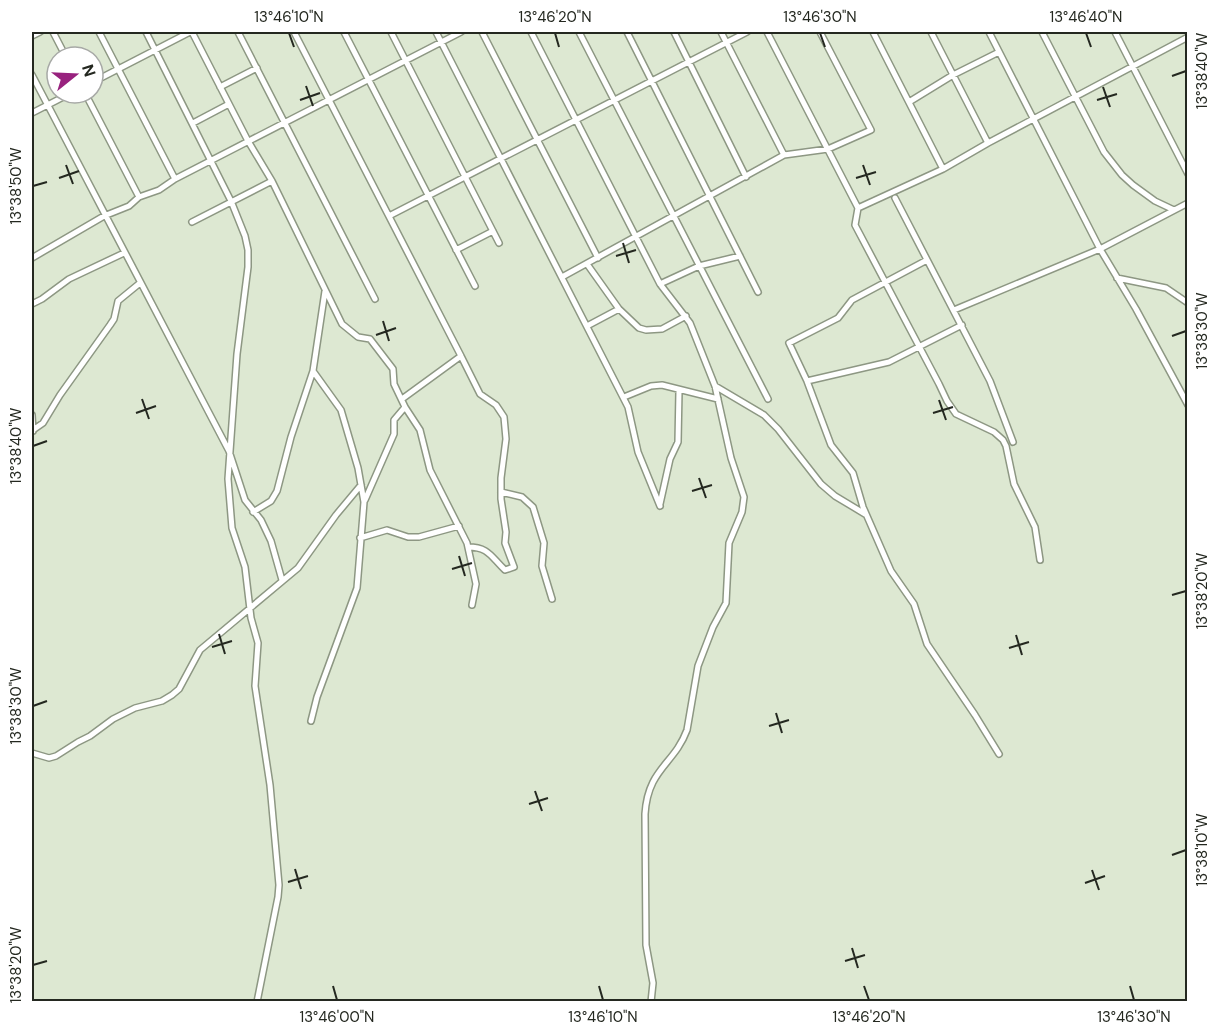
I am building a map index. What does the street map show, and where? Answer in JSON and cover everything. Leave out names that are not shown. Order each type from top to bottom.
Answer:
[{"type":"street","points":[[32,36],[40,32]]},
{"type":"street","points":[[99,32],[176,178]]},
{"type":"street","points":[[146,32],[231,201],[245,236],[248,258],[237,354],[228,479],[232,528],[245,567],[250,608],[258,643],[255,686],[270,785],[279,885],[257,1002]]},
{"type":"street","points":[[105,76],[191,32],[248,141],[272,181],[342,324],[358,337],[370,339],[393,369],[394,384],[420,430],[430,470],[468,547],[476,584],[472,605]]},
{"type":"street","points":[[238,32],[375,299]]},
{"type":"street","points":[[294,32],[480,394],[496,405],[504,417],[506,453],[501,492],[506,532],[505,543],[514,567],[506,570],[486,550],[480,547],[468,547]]},
{"type":"street","points":[[344,32],[475,286]]},
{"type":"street","points":[[391,32],[499,243]]},
{"type":"street","points":[[436,32],[624,397],[638,452],[660,506],[670,459],[678,442],[679,390]]},
{"type":"street","points":[[32,258],[104,216],[129,206],[139,197],[159,190],[176,178],[461,32]]},
{"type":"street","points":[[482,32],[598,258]]},
{"type":"street","points":[[531,32],[660,284],[686,316],[715,386],[729,452],[744,497],[744,505],[729,543],[726,603],[713,627],[698,666],[687,730],[684,738],[657,772],[647,794],[645,814],[646,945],[653,983],[651,1002]]},
{"type":"street","points":[[579,32],[768,399]]},
{"type":"street","points":[[627,32],[758,292]]},
{"type":"street","points":[[674,32],[747,177]]},
{"type":"street","points":[[721,32],[784,155]]},
{"type":"street","points":[[389,216],[747,32]]},
{"type":"street","points":[[767,32],[858,208],[855,225],[946,401],[956,414],[994,432],[1003,440],[1014,484],[1035,527],[1040,560]]},
{"type":"street","points":[[562,278],[784,155],[828,149],[871,130],[820,32]]},
{"type":"street","points":[[873,32],[944,169]]},
{"type":"street","points":[[931,32],[988,143]]},
{"type":"street","points":[[989,32],[1100,249],[1136,309],[1188,405]]},
{"type":"street","points":[[1042,32],[1104,152],[1122,175],[1155,201],[1174,210]]},
{"type":"street","points":[[1114,32],[1188,174]]},
{"type":"street","points":[[858,208],[944,169],[988,143],[1188,37]]},
{"type":"street","points":[[909,102],[953,75],[999,52]]},
{"type":"street","points":[[220,87],[256,68]]},
{"type":"street","points":[[32,75],[45,101]]},
{"type":"street","points":[[193,123],[229,104]]},
{"type":"street","points":[[32,113],[47,105],[229,451],[242,492],[253,512],[261,520],[271,541],[282,580]]},
{"type":"street","points":[[91,105],[139,197]]},
{"type":"street","points":[[192,222],[272,181]]},
{"type":"street","points":[[895,198],[990,381],[1013,442]]},
{"type":"street","points":[[954,310],[1100,249],[1188,203]]},
{"type":"street","points":[[456,250],[493,231]]},
{"type":"street","points":[[32,304],[69,279],[124,253]]},
{"type":"street","points":[[660,284],[699,266],[740,256]]},
{"type":"street","points":[[927,260],[852,300],[838,318],[789,343],[807,381],[834,451],[854,473],[866,514],[891,571],[914,604],[927,644],[999,754]]},
{"type":"street","points":[[587,264],[619,309],[639,328],[662,329],[686,316]]},
{"type":"street","points":[[1117,278],[1166,288],[1188,303]]},
{"type":"street","points":[[32,431],[43,423],[60,394],[114,319],[118,301],[140,283]]},
{"type":"street","points":[[253,512],[271,501],[277,491],[291,437],[313,371],[325,291]]},
{"type":"street","points":[[587,326],[619,309]]},
{"type":"street","points":[[807,381],[889,362],[962,325]]},
{"type":"street","points":[[402,399],[461,356]]},
{"type":"street","points":[[311,721],[317,697],[357,588],[361,562],[360,538],[364,502],[358,468],[341,410],[313,371]]},
{"type":"street","points":[[624,397],[651,386],[662,385],[718,399]]},
{"type":"street","points":[[715,386],[764,415],[778,429],[821,484],[835,496],[866,514]]},
{"type":"street","points":[[364,502],[394,434],[394,420],[405,407]]},
{"type":"street","points":[[32,415],[32,431]]},
{"type":"street","points":[[32,753],[49,758],[56,756],[90,736],[112,719],[172,695],[178,689],[200,651],[298,568],[361,485]]},
{"type":"street","points":[[501,492],[522,497],[533,507],[544,543],[542,566],[552,599]]},
{"type":"street","points":[[360,538],[387,530],[408,537],[418,537],[459,525]]}]
